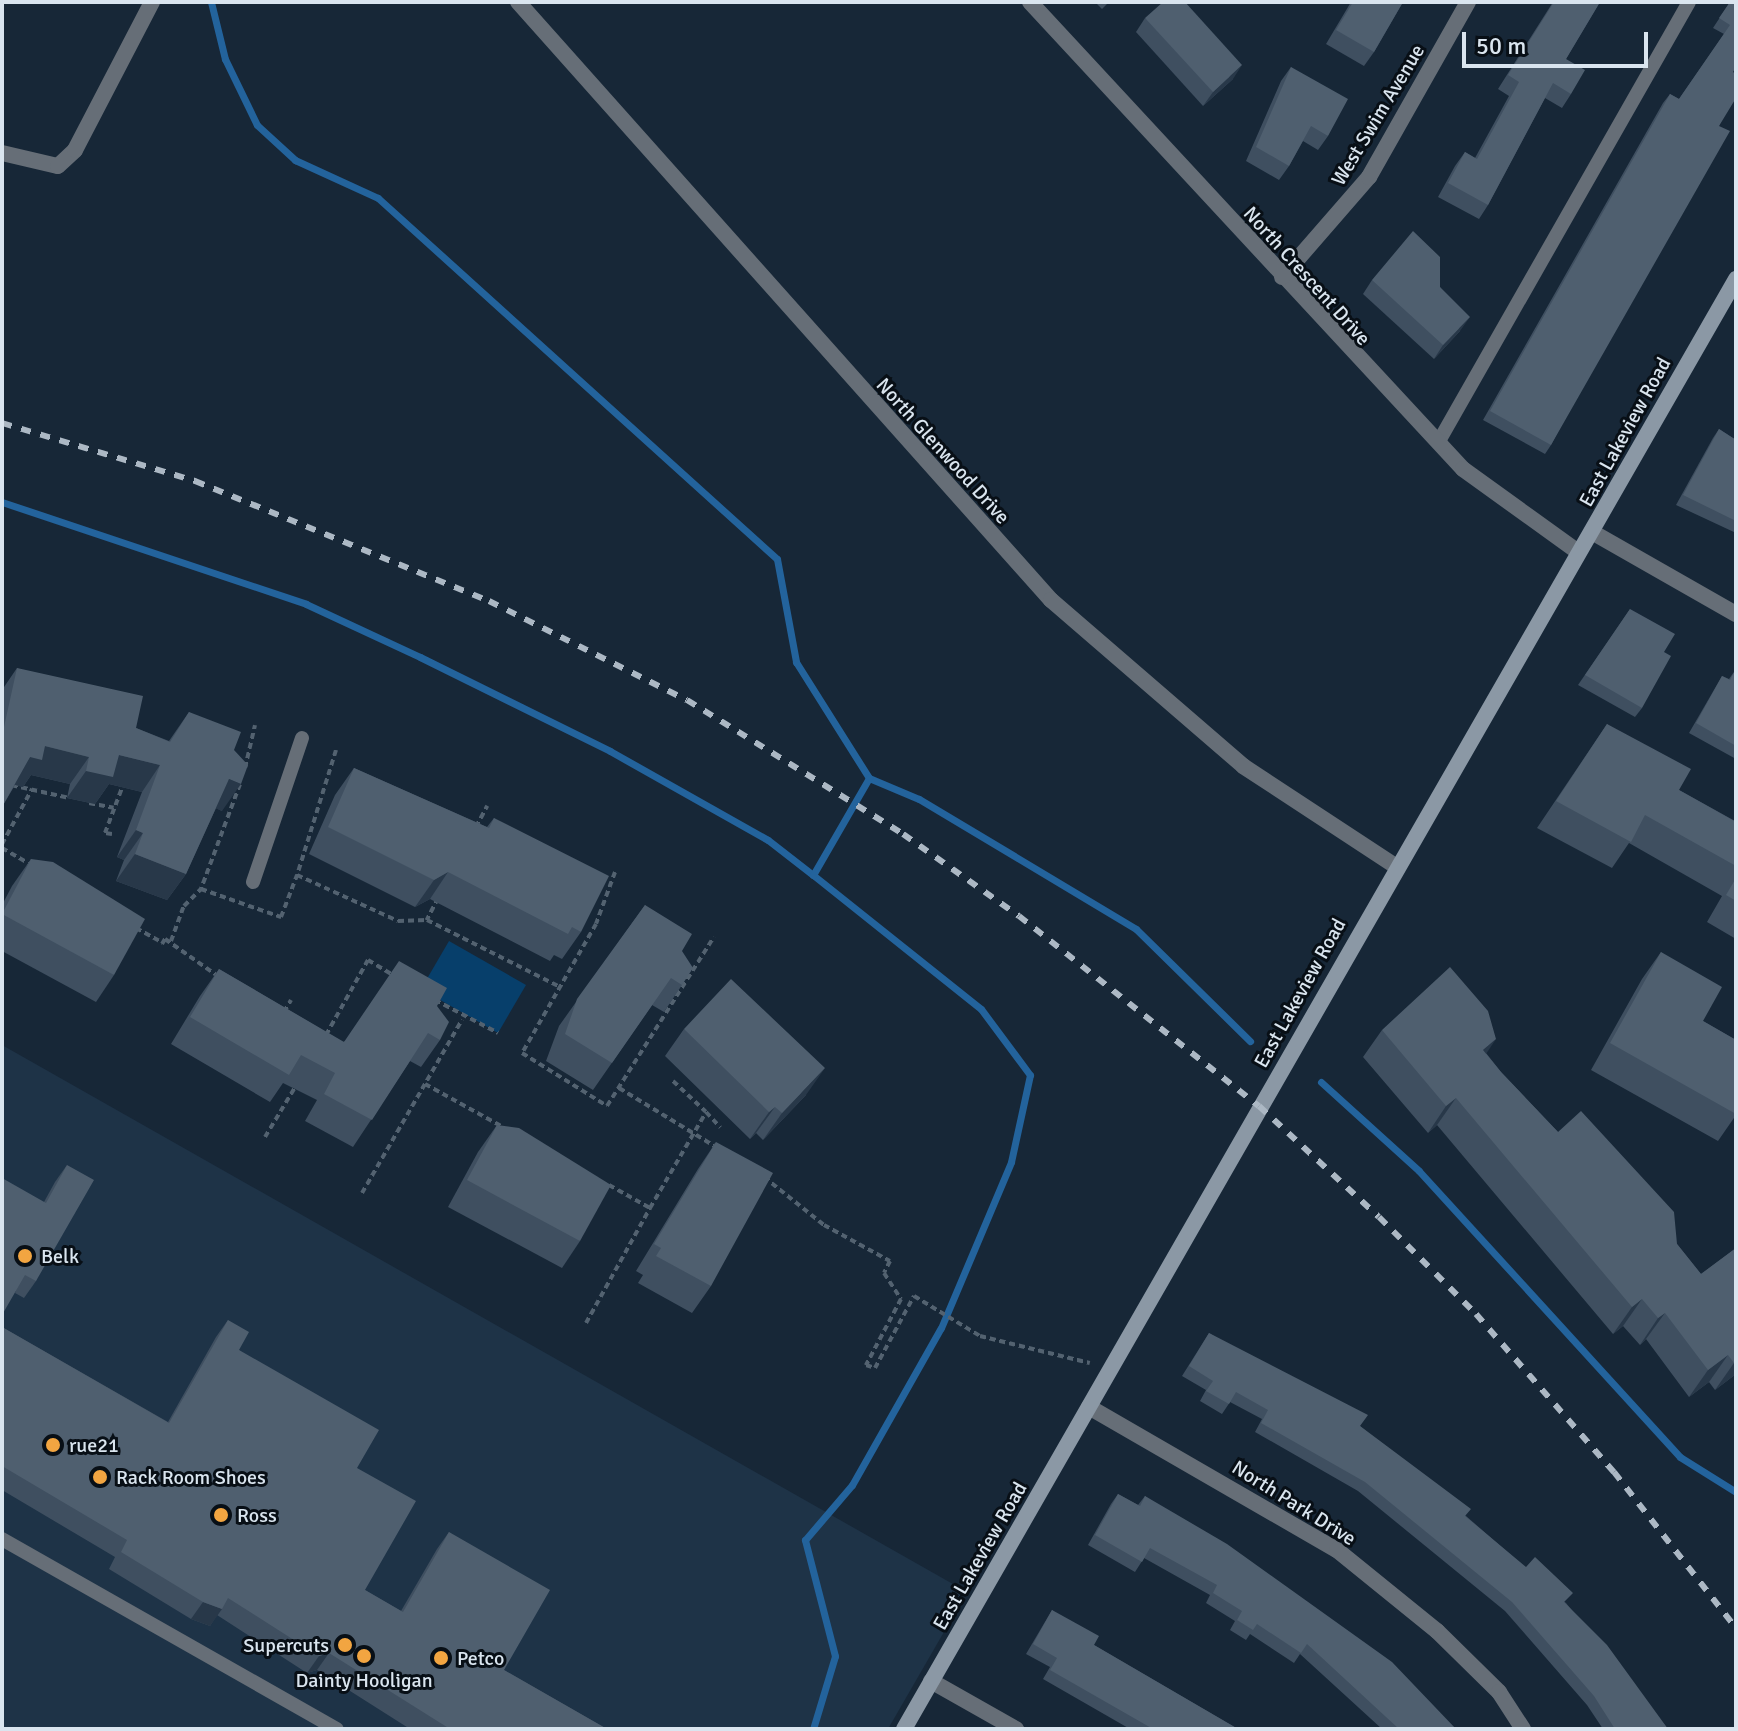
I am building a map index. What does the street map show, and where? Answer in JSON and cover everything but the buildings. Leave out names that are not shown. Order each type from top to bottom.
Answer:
[{"type":"main road","name":"East Lakeview Road","points":[[904,1729],[1395,866],[1592,532],[1736,279]]},
{"type":"street","points":[[2,153],[58,166],[75,150],[152,2]]},
{"type":"street","name":"North Glenwood Drive","points":[[518,2],[1051,600],[1243,766],[1395,866]]},
{"type":"street","name":"North Crescent Drive","points":[[1030,2],[1463,469],[1578,552]]},
{"type":"street","name":"West Swim Avenue","points":[[1282,277],[1369,177],[1468,2]]},
{"type":"street","points":[[1592,532],[1736,614]]},
{"type":"street","name":"North Park Drive","points":[[1089,1407],[1337,1550],[1437,1631],[1499,1692],[1523,1729]]},
{"type":"street","points":[[931,1681],[1016,1729]]},
{"type":"lane","points":[[1439,441],[1689,2]]},
{"type":"lane","points":[[253,882],[302,738]]},
{"type":"lane","points":[[2,1539],[337,1729]]},
{"type":"path","points":[[336,750],[297,875],[398,921],[427,920],[560,987]]},
{"type":"path","points":[[112,834],[105,833],[128,770]]},
{"type":"path","points":[[2,783],[114,808]]},
{"type":"path","points":[[32,789],[2,846],[42,872]]},
{"type":"path","points":[[474,832],[487,806]]},
{"type":"path","points":[[615,872],[560,987],[522,1053],[607,1106],[714,937]]},
{"type":"path","points":[[171,942],[184,906],[201,889]]},
{"type":"path","points":[[427,920],[440,895]]},
{"type":"path","points":[[122,920],[162,944],[171,942],[230,985]]},
{"type":"path","points":[[313,1035],[323,1041],[368,960],[408,984]]},
{"type":"path","points":[[421,991],[462,1020],[498,1033]]},
{"type":"path","points":[[281,1017],[291,1000]]},
{"type":"path","points":[[271,1011],[292,1023]]},
{"type":"path","points":[[362,1193],[462,1020]]},
{"type":"path","points":[[265,1137],[301,1077]]},
{"type":"path","points":[[673,1081],[720,1127]]},
{"type":"path","points":[[425,1084],[518,1135]]},
{"type":"path","points":[[619,1088],[731,1156]]},
{"type":"path","points":[[586,1323],[706,1112]]},
{"type":"path","points":[[755,1171],[824,1225],[890,1261],[884,1273],[901,1299],[866,1365],[875,1368],[914,1296],[980,1336],[1111,1370]]},
{"type":"path","points":[[597,1179],[650,1208]]},
{"type":"shaded area","points":[[449,941],[526,985],[498,1033],[421,989]]},
{"type":"shaded area","points":[[2,1045],[967,1592],[888,1729],[2,1729]]},
{"type":"waterway","points":[[211,2],[225,59],[257,125],[295,160],[378,198],[777,559],[796,662],[869,778],[919,799],[1136,929],[1250,1041]]},
{"type":"waterway","points":[[2,502],[306,604],[610,751],[768,840],[813,875]]},
{"type":"waterway","points":[[813,1729],[835,1656],[805,1540],[852,1485],[941,1328],[1011,1162],[1030,1075],[981,1009],[813,875],[869,778]]},
{"type":"waterway","points":[[1321,1082],[1419,1171],[1680,1457],[1736,1492]]},
{"type":"railway","points":[[2,423],[195,481],[489,601],[687,700],[903,834],[1019,916],[1259,1106],[1379,1217],[1476,1314],[1614,1472],[1736,1628]]},
{"type":"place","name":"Belk","points":[[25,1256]]},
{"type":"place","name":"rue21","points":[[53,1445]]},
{"type":"place","name":"Rack Room Shoes","points":[[100,1477]]},
{"type":"place","name":"Ross","points":[[221,1515]]},
{"type":"place","name":"Supercuts","points":[[345,1645]]},
{"type":"place","name":"Dainty Hooligan","points":[[364,1656]]},
{"type":"place","name":"Petco","points":[[441,1658]]}]
